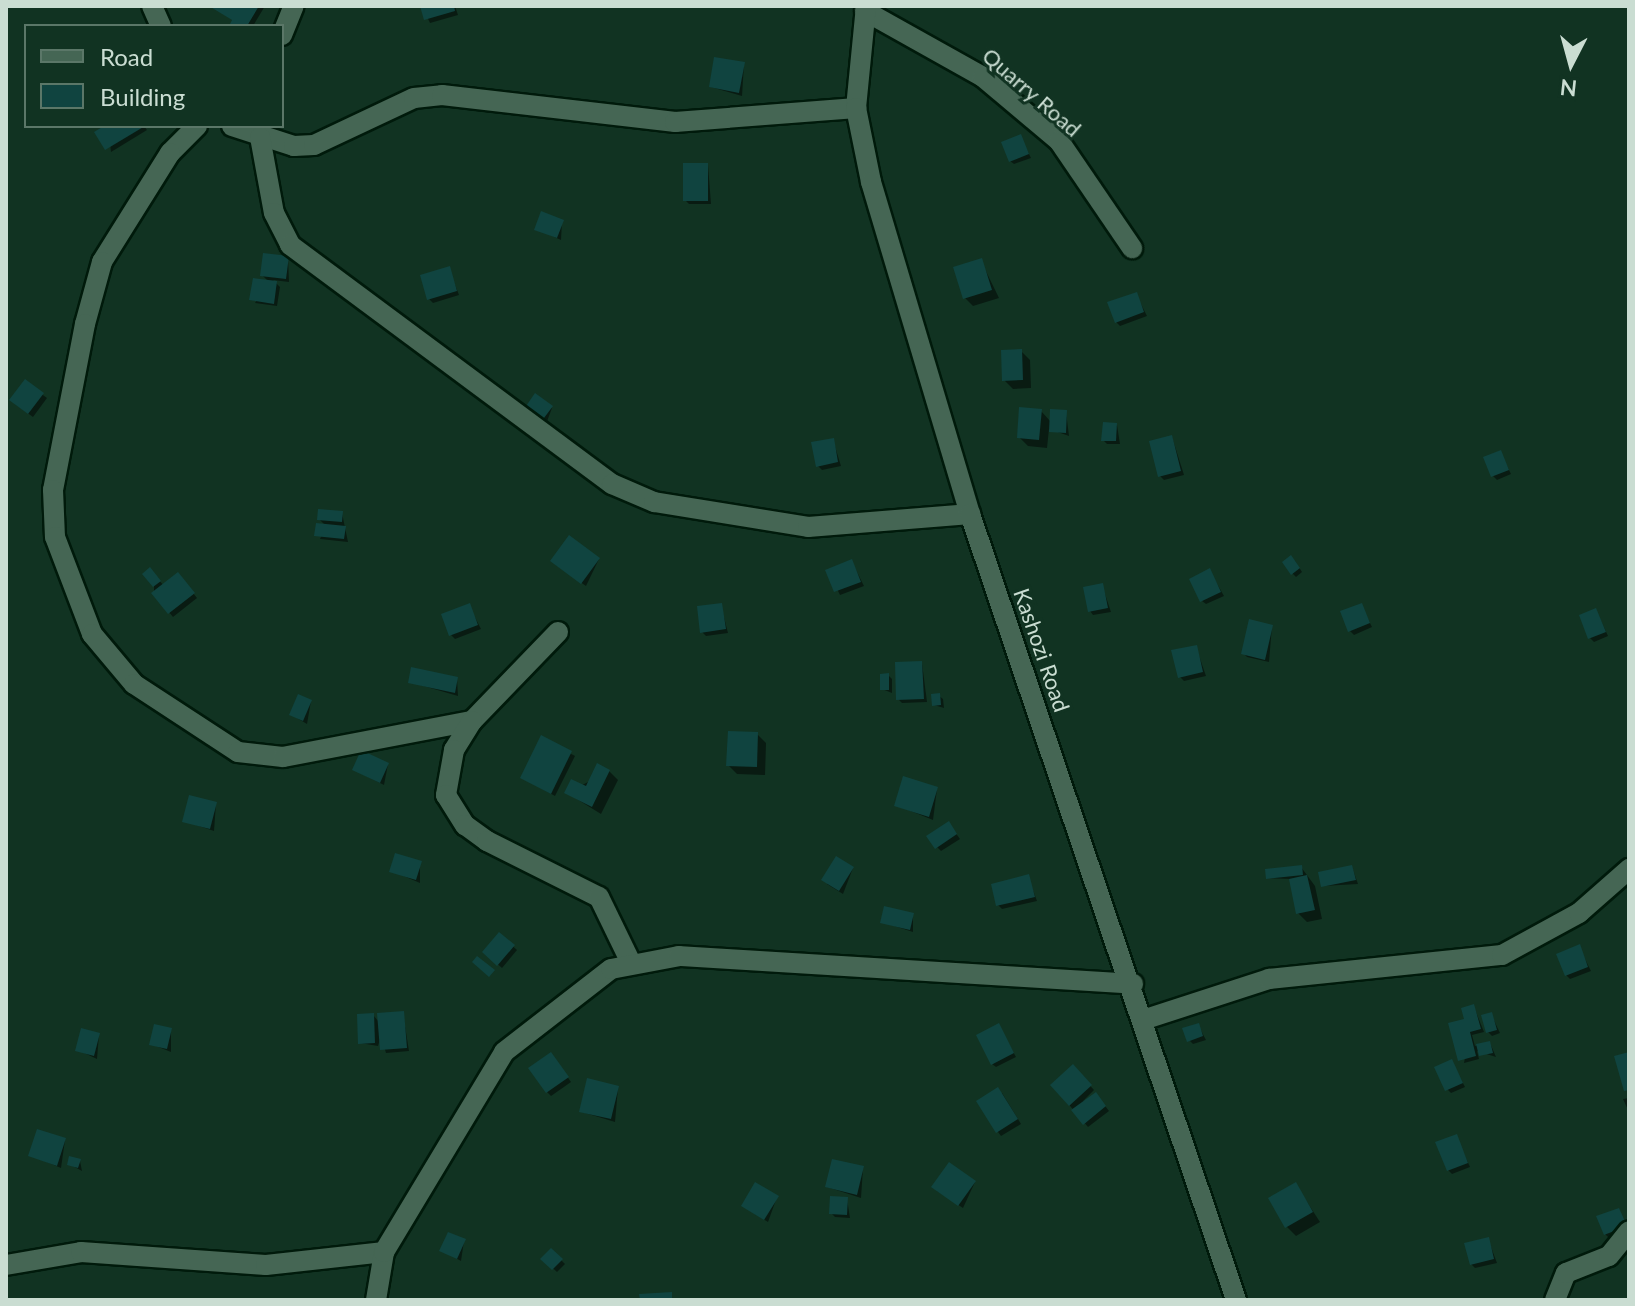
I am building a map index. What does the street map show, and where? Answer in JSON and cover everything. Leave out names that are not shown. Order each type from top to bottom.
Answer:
[{"type":"street","points":[[284,30],[294,6]]},
{"type":"street","name":"Kashozi Road","points":[[865,8],[856,108],[871,182],[970,514],[1133,984],[1236,1300]]},
{"type":"street","name":"Quarry Road","points":[[865,8],[983,77],[1059,141],[1132,248]]},
{"type":"street","points":[[245,130],[314,145],[414,98],[442,95],[675,122],[856,108]]},
{"type":"street","points":[[195,128],[170,153],[102,262],[85,324],[53,490],[55,537],[92,634],[134,684],[238,752],[283,757],[472,721]]},
{"type":"street","points":[[245,130],[274,213],[290,245],[612,484],[654,502],[808,527],[970,514]]},
{"type":"street","points":[[558,632],[472,721],[447,774],[454,810],[487,841],[599,897],[631,963]]},
{"type":"street","points":[[1143,1020],[1269,979],[1523,948],[1629,869]]},
{"type":"street","points":[[376,1300],[384,1252],[504,1052],[592,980],[631,963],[679,956],[877,964],[1133,984]]},
{"type":"street","points":[[1555,1300],[1566,1273],[1609,1256],[1629,1231]]},
{"type":"street","points":[[6,1265],[81,1252],[266,1265],[384,1252]]},
{"type":"building","points":[[209,6],[259,6],[248,24],[230,24],[232,20]]},
{"type":"building","points":[[420,6],[454,6],[455,11],[424,20]]},
{"type":"building","points":[[714,57],[745,62],[739,93],[709,87]]},
{"type":"building","points":[[101,128],[142,128],[105,150],[94,132]]},
{"type":"building","points":[[1021,134],[1029,154],[1009,162],[1001,142]]},
{"type":"building","points":[[683,163],[708,163],[708,201],[683,201]]},
{"type":"building","points":[[541,211],[564,220],[557,238],[534,230]]},
{"type":"building","points":[[263,253],[289,256],[286,279],[260,276]]},
{"type":"building","points":[[982,258],[992,290],[963,299],[953,267]]},
{"type":"building","points":[[450,266],[457,291],[427,300],[420,275]]},
{"type":"building","points":[[253,278],[277,281],[274,304],[249,300]]},
{"type":"building","points":[[1137,292],[1144,312],[1115,323],[1107,302]]},
{"type":"building","points":[[1022,349],[1023,380],[1002,381],[1001,350]]},
{"type":"building","points":[[25,379],[44,393],[28,414],[9,400]]},
{"type":"building","points":[[535,393],[553,406],[541,422],[524,409]]},
{"type":"building","points":[[1019,407],[1042,409],[1039,440],[1017,438]]},
{"type":"building","points":[[1050,409],[1067,410],[1066,433],[1049,432]]},
{"type":"building","points":[[1103,422],[1117,423],[1116,441],[1101,441]]},
{"type":"building","points":[[1172,435],[1181,471],[1158,477],[1149,441]]},
{"type":"building","points":[[834,438],[838,462],[816,467],[811,442]]},
{"type":"building","points":[[1501,450],[1509,470],[1491,477],[1483,457]]},
{"type":"building","points":[[318,509],[343,511],[342,522],[317,520]]},
{"type":"building","points":[[316,523],[346,526],[344,539],[314,536]]},
{"type":"building","points":[[569,535],[600,558],[581,584],[550,561]]},
{"type":"building","points":[[1291,555],[1300,568],[1291,575],[1282,562]]},
{"type":"building","points":[[852,559],[861,582],[834,592],[825,570]]},
{"type":"building","points":[[150,567],[161,581],[153,587],[142,574]]},
{"type":"building","points":[[1210,568],[1221,592],[1200,602],[1189,579]]},
{"type":"building","points":[[178,572],[195,593],[168,614],[151,593]]},
{"type":"building","points":[[1103,583],[1108,608],[1088,612],[1083,587]]},
{"type":"building","points":[[470,603],[478,625],[449,636],[441,614]]},
{"type":"building","points":[[722,603],[726,629],[700,633],[697,606]]},
{"type":"building","points":[[1362,603],[1370,623],[1348,632],[1340,611]]},
{"type":"building","points":[[1596,608],[1606,632],[1588,639],[1579,615]]},
{"type":"building","points":[[1249,619],[1273,625],[1265,660],[1241,654]]},
{"type":"building","points":[[1197,645],[1203,672],[1178,678],[1171,650]]},
{"type":"building","points":[[922,661],[924,699],[896,700],[895,662]]},
{"type":"building","points":[[411,667],[458,677],[455,693],[408,683]]},
{"type":"building","points":[[889,673],[889,690],[880,690],[880,674]]},
{"type":"building","points":[[940,693],[941,705],[932,706],[931,694]]},
{"type":"building","points":[[298,694],[312,700],[303,721],[289,715]]},
{"type":"building","points":[[728,731],[758,732],[757,767],[726,766]]},
{"type":"building","points":[[541,735],[572,751],[551,794],[520,778]]},
{"type":"building","points":[[361,750],[389,763],[380,783],[352,770]]},
{"type":"building","points":[[597,763],[610,770],[592,807],[564,793],[571,779],[586,786]]},
{"type":"building","points":[[903,776],[938,787],[929,817],[894,806]]},
{"type":"building","points":[[189,795],[217,802],[210,829],[182,822]]},
{"type":"building","points":[[949,821],[957,834],[935,849],[926,836]]},
{"type":"building","points":[[395,853],[422,861],[416,880],[389,872]]},
{"type":"building","points":[[836,856],[854,867],[839,891],[821,880]]},
{"type":"building","points":[[1302,865],[1303,875],[1266,879],[1265,869]]},
{"type":"building","points":[[1352,865],[1356,880],[1321,887],[1318,872]]},
{"type":"building","points":[[1029,874],[1035,897],[996,906],[991,884]]},
{"type":"building","points":[[1307,875],[1315,910],[1296,914],[1289,879]]},
{"type":"building","points":[[884,906],[914,913],[910,930],[880,923]]},
{"type":"building","points":[[499,932],[515,945],[497,966],[482,952]]},
{"type":"building","points":[[1580,944],[1588,967],[1565,976],[1556,954]]},
{"type":"building","points":[[477,956],[495,970],[489,977],[472,962]]},
{"type":"building","points":[[1474,1004],[1481,1029],[1470,1032],[1476,1056],[1458,1061],[1448,1023],[1464,1019],[1461,1008]]},
{"type":"building","points":[[404,1011],[407,1048],[380,1050],[377,1013]]},
{"type":"building","points":[[1492,1012],[1497,1030],[1486,1033],[1481,1015]]},
{"type":"building","points":[[374,1013],[375,1043],[358,1044],[357,1014]]},
{"type":"building","points":[[999,1023],[1014,1053],[991,1065],[976,1035]]},
{"type":"building","points":[[1199,1023],[1203,1036],[1187,1042],[1182,1028]]},
{"type":"building","points":[[154,1024],[172,1028],[167,1049],[149,1045]]},
{"type":"building","points":[[81,1028],[100,1033],[94,1056],[75,1051]]},
{"type":"building","points":[[1490,1041],[1493,1053],[1479,1056],[1476,1044]]},
{"type":"building","points":[[551,1052],[569,1077],[546,1093],[528,1068]]},
{"type":"building","points":[[1629,1052],[1629,1090],[1624,1091],[1614,1056]]},
{"type":"building","points":[[1452,1059],[1463,1083],[1445,1091],[1434,1067]]},
{"type":"building","points":[[1073,1064],[1092,1085],[1069,1106],[1050,1085]]},
{"type":"building","points":[[587,1078],[619,1086],[611,1119],[579,1112]]},
{"type":"building","points":[[998,1087],[1018,1119],[996,1133],[976,1101]]},
{"type":"building","points":[[1096,1092],[1106,1106],[1083,1125],[1071,1110]]},
{"type":"building","points":[[37,1129],[66,1138],[57,1166],[28,1156]]},
{"type":"building","points":[[1457,1134],[1468,1163],[1447,1171],[1435,1142]]},
{"type":"building","points":[[69,1156],[81,1159],[78,1168],[67,1165]]},
{"type":"building","points":[[832,1159],[864,1166],[857,1195],[825,1187]]},
{"type":"building","points":[[949,1162],[976,1181],[958,1206],[931,1187]]},
{"type":"building","points":[[755,1182],[779,1196],[764,1220],[741,1206]]},
{"type":"building","points":[[1296,1182],[1313,1212],[1285,1228],[1268,1198]]},
{"type":"building","points":[[830,1196],[848,1197],[847,1215],[829,1214]]},
{"type":"building","points":[[1619,1208],[1627,1226],[1604,1235],[1596,1216]]},
{"type":"building","points":[[448,1232],[466,1239],[457,1259],[439,1251]]},
{"type":"building","points":[[1489,1237],[1494,1259],[1470,1265],[1464,1243]]},
{"type":"building","points":[[551,1248],[563,1259],[552,1270],[540,1259]]},
{"type":"building","points":[[672,1292],[672,1300],[640,1300],[639,1294]]}]
